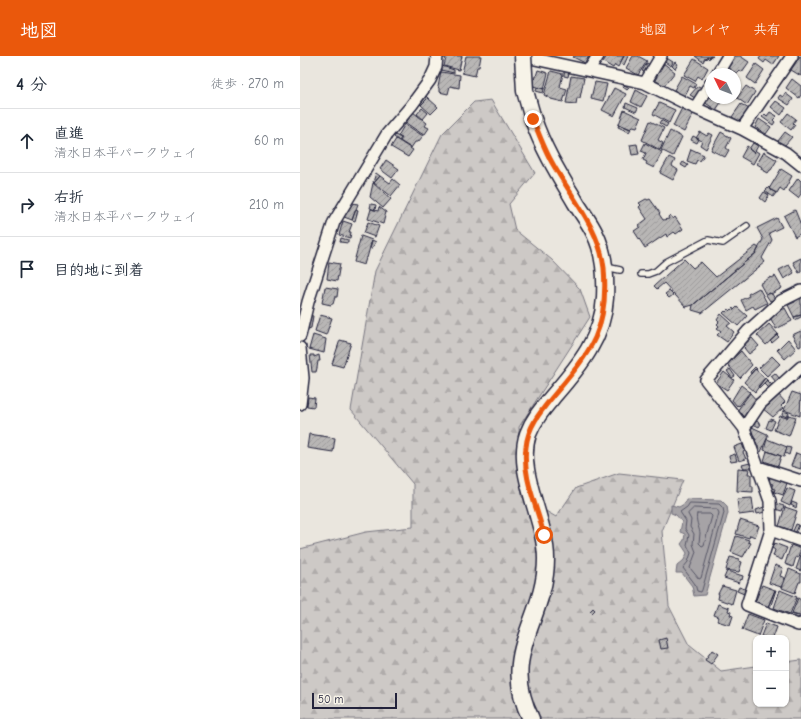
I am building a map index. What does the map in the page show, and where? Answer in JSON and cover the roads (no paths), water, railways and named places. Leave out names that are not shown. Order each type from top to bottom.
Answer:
[{"type":"street","points":[[300,336],[308,302],[334,222],[387,134],[411,106],[430,80],[436,67],[437,56]]},
{"type":"street","points":[[531,719],[521,694],[519,669],[522,652],[541,595],[545,575],[546,558],[544,535],[526,474],[525,454],[528,435],[533,422],[540,412],[576,370],[587,354],[597,335],[604,313],[605,296],[604,267],[595,234],[540,140],[525,91],[522,56],[645,83],[742,129],[786,153],[801,165]]},
{"type":"street","points":[[589,70],[598,56]]},
{"type":"street","points":[[645,83],[662,56]]},
{"type":"street","points":[[721,68],[728,56]]},
{"type":"street","points":[[742,129],[792,56]]},
{"type":"street","points":[[695,108],[705,92]]},
{"type":"street","points":[[801,291],[781,301],[748,331],[706,380],[744,428],[770,501],[771,530],[747,605],[798,625],[801,624]]},
{"type":"street","points":[[300,348],[303,378],[300,404]]},
{"type":"street","points":[[744,428],[760,404],[801,367]]},
{"type":"street","points":[[758,466],[801,481]]},
{"type":"street","points":[[771,530],[801,541]]},
{"type":"lane","points":[[641,274],[648,274],[656,271],[666,262],[708,240],[723,243],[747,226]]},
{"type":"lane","points":[[604,267],[620,270]]},
{"type":"water","points":[[686,499],[721,500],[727,506],[728,513],[705,595],[694,596],[692,586],[682,573],[676,573],[677,566],[684,560],[687,553],[681,544],[684,540],[685,534],[680,532],[682,522],[676,515],[671,513],[671,505],[679,507],[684,504]]}]
